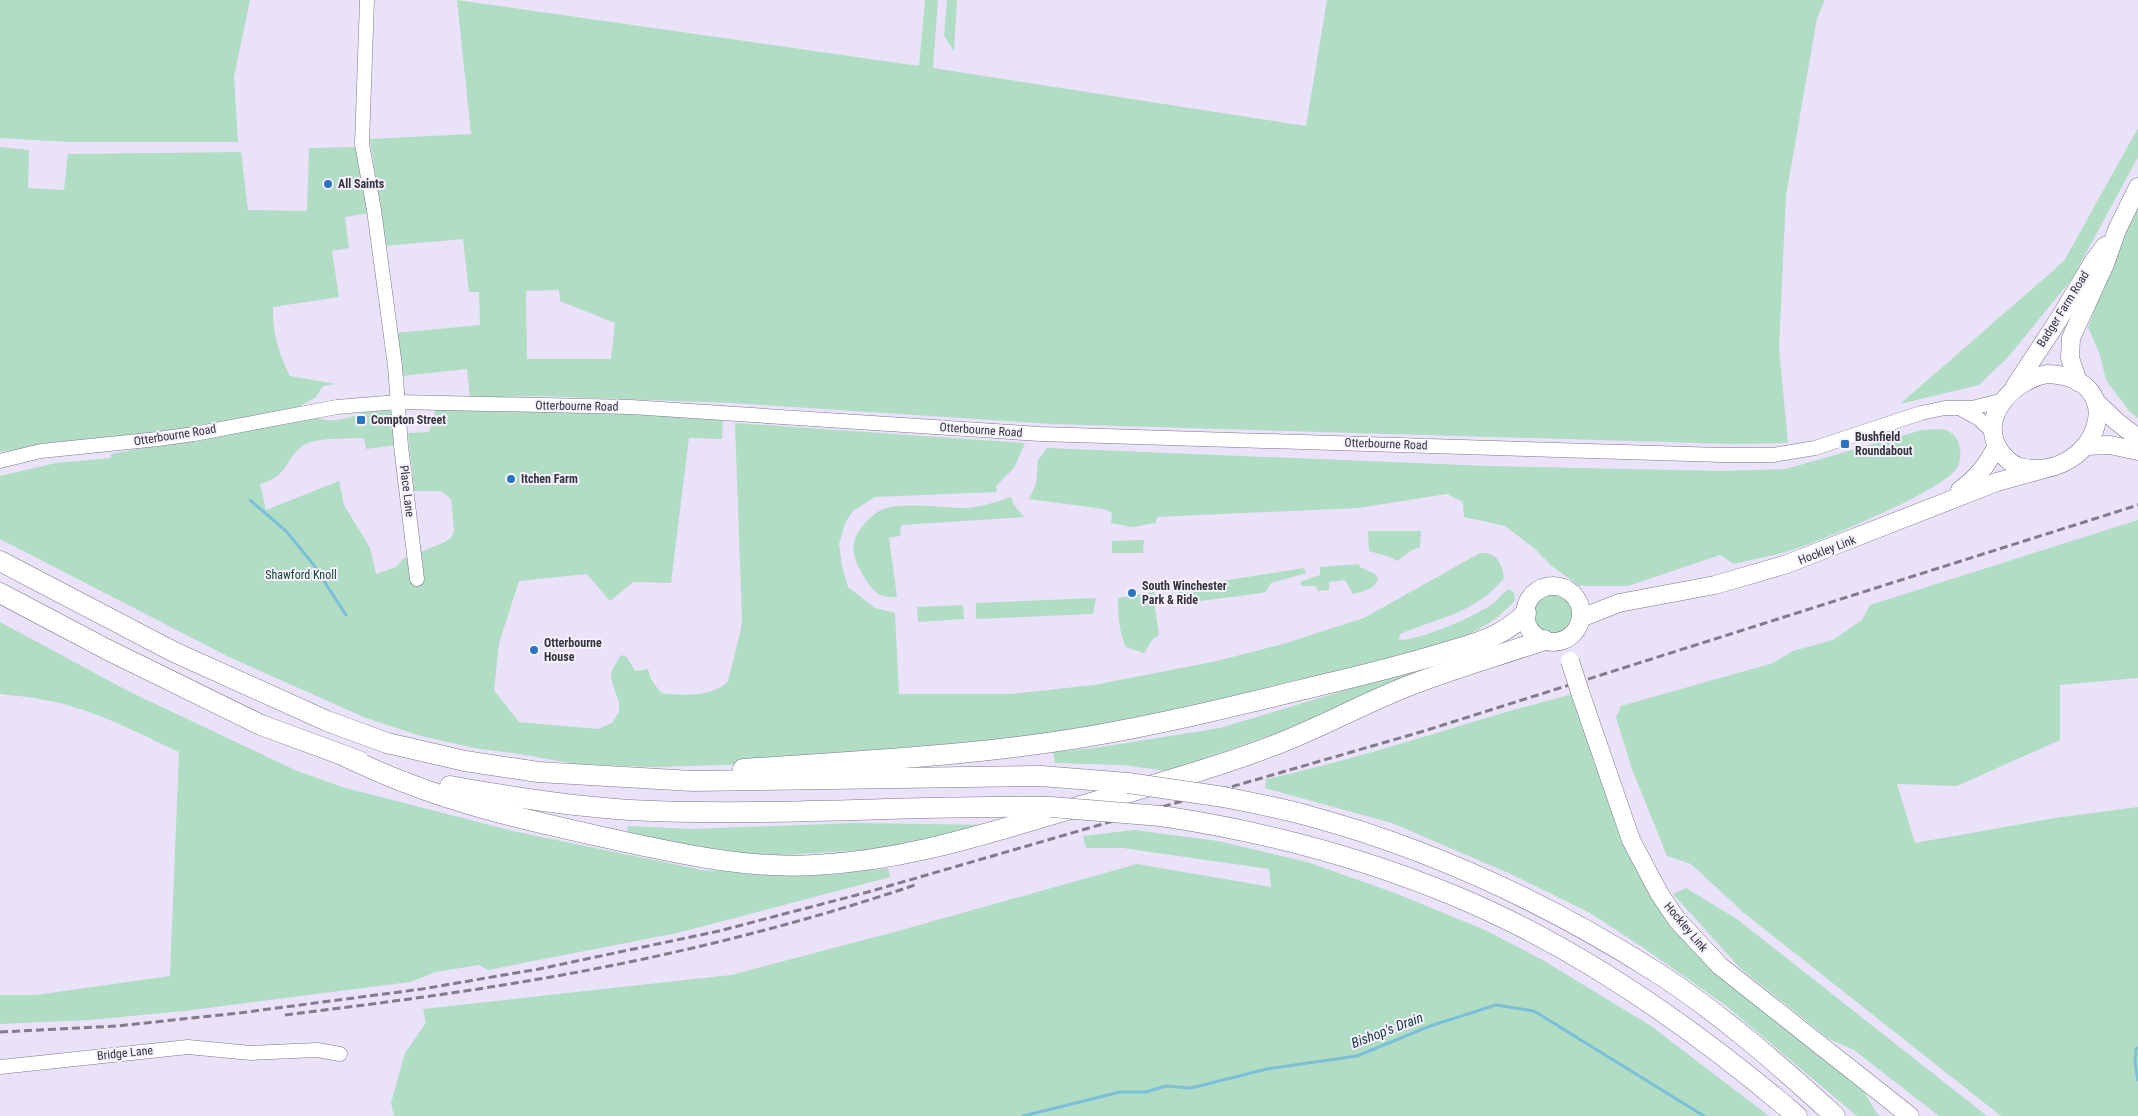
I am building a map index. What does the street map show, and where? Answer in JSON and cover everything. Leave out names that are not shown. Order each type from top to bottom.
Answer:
[{"type":"highway","points":[[0,561],[174,652],[327,721],[387,742],[465,761],[538,772],[693,781],[1041,776],[1128,783],[1224,797],[1308,816],[1379,838],[1452,866],[1520,896],[1591,932],[1656,973],[1713,1013],[1835,1116]]},
{"type":"highway","points":[[0,593],[122,657],[261,725],[346,757],[406,783],[516,817],[700,858],[736,864],[810,866],[841,864],[892,858],[938,847],[1202,770],[1276,744],[1328,723],[1394,692],[1443,672],[1547,641]]},
{"type":"highway","points":[[628,778],[946,753],[1084,737],[1175,721],[1394,668],[1485,640],[1505,631],[1526,613]]},
{"type":"highway","points":[[346,757],[448,786],[568,804],[631,810],[684,811],[1051,806],[1161,816],[1221,825],[1319,849],[1418,882],[1497,916],[1581,960],[1646,1001],[1734,1066],[1797,1116]]},
{"type":"main road","name":"Badger Farm Road","points":[[2078,382],[2070,358],[2071,338],[2105,264],[2117,230],[2138,187]]},
{"type":"main road","name":"Badger Farm Road","points":[[2008,395],[2059,319],[2093,262],[2117,230]]},
{"type":"main road","points":[[2096,402],[2097,423],[2086,446],[2072,458],[2044,469],[2022,468],[2014,465],[2008,460],[1995,440],[1996,411],[2008,395],[2032,378],[2048,374],[2068,376],[2078,382],[2091,393],[2096,402],[2116,421],[2138,438]]},
{"type":"main road","name":"Hockley Link","points":[[1943,502],[1974,480],[1985,468],[1995,440]]},
{"type":"main road","points":[[2086,446],[2096,444],[2110,445],[2138,451]]},
{"type":"main road","name":"Hockley Link","points":[[1581,618],[1619,603],[1715,585],[1787,564],[1997,482],[2044,469]]},
{"type":"main road","points":[[1557,586],[1570,591],[1579,603],[1581,618],[1572,634],[1565,639],[1547,641],[1533,632],[1526,620],[1526,613],[1530,600],[1539,590],[1557,586]]},
{"type":"main road","name":"Hockley Link","points":[[1570,591],[1595,600],[1619,603]]},
{"type":"main road","name":"Hockley Link","points":[[1572,634],[1570,661],[1631,840],[1659,893],[1677,920],[1720,966],[1910,1116]]},
{"type":"main road","name":"Hockley Link","points":[[1547,641],[1570,661]]},
{"type":"street","points":[[368,0],[362,144],[374,210],[398,402]]},
{"type":"street","name":"Otterbourne Road","points":[[0,461],[41,451],[158,439],[337,407],[398,402],[631,407],[1040,434],[1772,455],[1815,448],[1921,413],[1945,408],[1962,409],[1983,406],[2008,395]]},
{"type":"street","name":"Place Lane","points":[[398,402],[401,446],[417,579]]},
{"type":"street","points":[[1962,409],[1979,419],[1995,440]]},
{"type":"street","name":"Bridge Lane","points":[[0,1067],[188,1047],[251,1053],[316,1050],[340,1054]]},
{"type":"green space","points":[[0,0],[250,0],[234,77],[238,142],[70,142],[0,138]]},
{"type":"green space","points":[[457,0],[919,66],[925,0],[938,0],[933,68],[1306,126],[1327,0],[1825,0],[1817,18],[1786,196],[1779,349],[1788,443],[1733,444],[1052,424],[733,403],[536,396],[470,398],[467,369],[402,376],[396,333],[480,325],[479,292],[469,292],[463,239],[385,246],[370,139],[471,134]],"holes":[[[559,290],[560,301],[615,323],[611,359],[527,359],[526,291]]]},
{"type":"green space","points":[[947,0],[957,0],[954,51],[944,36]]},
{"type":"green space","points":[[2138,128],[2138,157],[2072,279],[2008,357],[1979,385],[1900,404],[2064,261]]},
{"type":"green space","name":"Shawford Knoll","points":[[0,147],[29,150],[28,188],[64,190],[68,154],[241,152],[248,210],[307,211],[309,148],[359,147],[370,213],[345,217],[349,248],[332,251],[339,297],[273,307],[275,334],[290,376],[336,384],[323,386],[316,397],[297,408],[327,420],[338,420],[373,410],[395,412],[396,445],[366,449],[364,438],[324,440],[308,443],[296,451],[278,475],[260,484],[266,510],[339,481],[344,505],[370,548],[376,574],[396,567],[403,559],[445,542],[451,538],[454,531],[451,499],[441,491],[414,491],[408,433],[429,432],[436,408],[723,417],[722,439],[689,438],[671,583],[633,582],[610,601],[587,574],[519,581],[499,643],[494,690],[519,722],[598,729],[612,723],[619,712],[619,702],[611,679],[612,670],[621,655],[627,657],[635,671],[648,669],[651,679],[661,693],[687,695],[706,693],[715,690],[728,681],[742,619],[735,423],[1025,443],[1014,468],[996,486],[997,492],[875,497],[853,511],[845,523],[839,544],[842,567],[848,587],[875,608],[895,613],[899,694],[1011,694],[1094,685],[1217,661],[1283,644],[1364,618],[1480,553],[1491,554],[1498,560],[1502,568],[1504,578],[1494,590],[1456,613],[1400,634],[1399,640],[1434,632],[1463,620],[1495,602],[1509,589],[1514,593],[1515,600],[1488,624],[1455,640],[1234,701],[1048,736],[800,761],[652,767],[576,764],[479,749],[421,736],[366,718],[229,657],[0,539],[0,476],[56,463],[111,458],[111,454],[181,441],[59,445],[0,452]]},
{"type":"green space","points":[[2138,202],[2138,418],[2129,411],[2106,380],[2100,355],[2088,327],[2131,215]]},
{"type":"green space","points":[[1942,429],[1957,439],[1960,461],[1957,468],[1947,478],[1903,503],[1847,529],[1782,553],[1734,564],[1720,555],[1628,586],[1579,586],[1505,526],[1464,517],[1463,502],[1447,494],[1358,508],[1157,517],[1156,523],[1132,527],[1111,523],[1112,513],[1104,509],[1029,499],[1036,484],[1038,460],[1047,448],[1488,466],[1719,471],[1786,469],[1922,430]]},
{"type":"green space","points":[[1011,497],[1014,505],[1024,517],[901,525],[900,536],[889,538],[897,597],[886,597],[875,592],[859,567],[854,554],[854,541],[861,528],[881,510],[889,507],[910,505],[966,508]]},
{"type":"green space","points":[[2138,520],[2138,678],[2060,685],[2060,740],[1957,786],[1897,784],[1915,843],[2055,818],[2138,807],[2138,1116],[2001,1116],[1744,913],[1691,864],[1667,856],[1632,769],[1616,717],[1621,706],[1773,663],[1793,651],[1833,640],[1862,620],[1870,605]]},
{"type":"green space","points":[[1368,531],[1421,531],[1420,547],[1412,550],[1397,561],[1369,551]]},
{"type":"green space","points":[[1144,540],[1143,553],[1112,553],[1112,541]]},
{"type":"green space","points":[[1359,564],[1360,567],[1375,574],[1378,579],[1374,586],[1365,591],[1353,594],[1345,580],[1329,582],[1329,590],[1318,591],[1316,586],[1302,586],[1300,582],[1320,575],[1320,567]]},
{"type":"green space","points":[[1304,568],[1306,573],[1271,583],[1266,592],[1185,603],[1180,599],[1178,588]]},
{"type":"green space","points":[[1154,592],[1158,601],[1155,608],[1159,635],[1153,639],[1144,653],[1126,647],[1119,623],[1118,598]]},
{"type":"green space","points":[[1553,594],[1564,597],[1570,603],[1573,614],[1570,625],[1564,631],[1553,634],[1542,631],[1536,625],[1533,614],[1536,603],[1542,597]]},
{"type":"green space","points":[[1096,598],[1093,614],[976,619],[976,603]]},
{"type":"green space","points":[[963,605],[964,619],[918,622],[917,607]]},
{"type":"green space","points":[[0,622],[130,692],[295,770],[342,787],[517,832],[703,870],[772,874],[858,872],[888,868],[890,877],[677,933],[488,970],[479,965],[436,972],[410,982],[185,1011],[89,1020],[0,1024],[0,995],[36,995],[170,976],[179,752],[83,710],[44,700],[0,694]]},
{"type":"green space","points":[[1412,670],[1417,677],[1280,732],[1167,771],[1123,765],[1055,763],[1053,752],[1095,748],[1220,728]]},
{"type":"green space","points":[[1573,694],[1611,811],[1637,868],[1663,910],[1861,1087],[1880,1116],[1857,1116],[1725,1005],[1590,913],[1513,875],[1392,823],[1265,788],[1266,779],[1343,760]]},
{"type":"green space","points":[[855,823],[993,825],[894,848],[754,857],[680,848],[627,832],[628,826],[692,829]]},
{"type":"green space","points":[[1134,830],[1218,841],[1307,862],[1395,893],[1485,930],[1541,959],[1651,1026],[1769,1116],[394,1116],[391,1103],[405,1053],[426,1023],[423,1009],[731,975],[898,931],[1137,864],[1271,887],[1269,869],[1123,848],[1086,848],[1083,836]]},
{"type":"green space","points":[[1686,888],[1737,919],[1987,1116],[1939,1116],[1854,1050],[1829,1039],[1740,968],[1673,894]]},
{"type":"waterway","points":[[250,500],[286,531],[313,564],[346,615]]},
{"type":"waterway","name":"Bishop's Drain","points":[[1023,1116],[1120,1092],[1146,1092],[1166,1086],[1191,1088],[1267,1069],[1357,1056],[1430,1026],[1496,1005],[1534,1011],[1704,1116]]},
{"type":"waterway","points":[[2138,1048],[2136,1049],[2135,1063],[2138,1080]]},
{"type":"railway","points":[[0,1032],[117,1026],[239,1013],[422,989],[539,969],[719,931],[868,892],[1424,731],[2138,505]]},
{"type":"railway","points":[[285,1015],[476,989],[659,956],[814,917],[915,885]]},
{"type":"place","name":"All Saints","points":[[328,184]]},
{"type":"place","name":"Compton Street","points":[[361,420]]},
{"type":"place","name":"Bushfield Roundabout","points":[[1845,444]]},
{"type":"place","name":"Itchen Farm","points":[[511,479]]},
{"type":"place","name":"South Winchester Park & Ride","points":[[1132,593]]},
{"type":"place","name":"Otterbourne House","points":[[534,650]]}]
